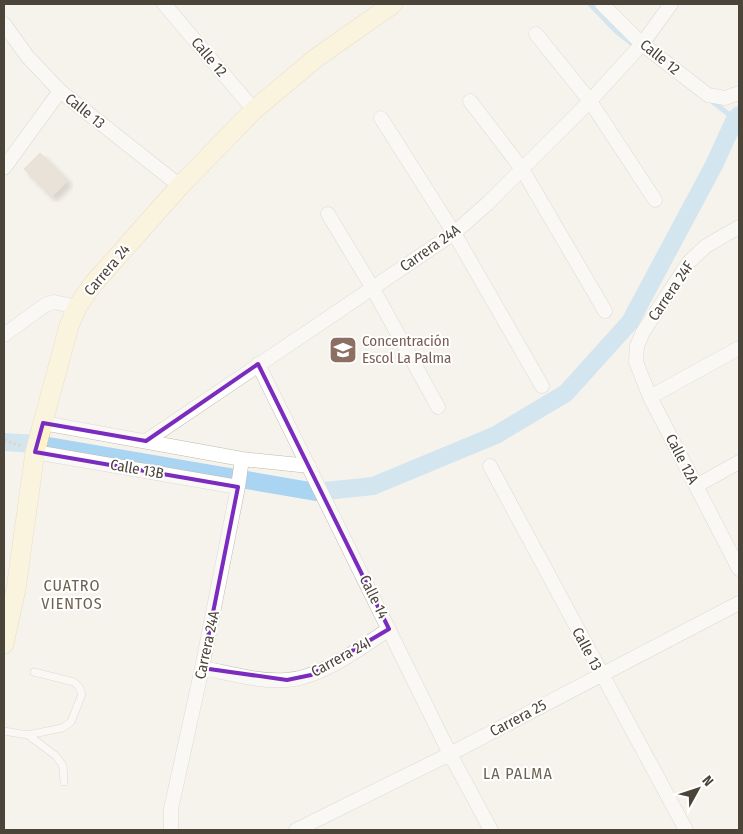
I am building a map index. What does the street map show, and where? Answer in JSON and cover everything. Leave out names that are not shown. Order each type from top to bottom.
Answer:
[{"type":"street","name":"Calle 12","points":[[164,4],[254,110]]},
{"type":"street","name":"Carrera 24","points":[[4,644],[16,590],[35,452],[69,326],[77,307],[92,284],[180,186],[254,110],[316,58],[393,4]]},
{"type":"street","name":"Calle 12","points":[[602,4],[642,44],[708,95],[725,98],[739,93]]},
{"type":"street","name":"Carrera 24A","points":[[146,441],[454,233],[487,204],[590,101],[642,44],[671,4]]},
{"type":"street","name":"Calle 13","points":[[4,24],[27,56],[60,91],[180,186]]},
{"type":"street","points":[[536,34],[590,101],[655,200]]},
{"type":"street","points":[[4,168],[60,91]]},
{"type":"street","points":[[470,101],[522,169],[605,311]]},
{"type":"street","points":[[381,118],[454,233],[542,386]]},
{"type":"street","points":[[328,214],[372,287],[438,408]]},
{"type":"street","name":"Carrera 24F","points":[[637,346],[643,332],[689,262],[706,246],[739,228]]},
{"type":"street","points":[[4,335],[45,305],[54,302],[77,307]]},
{"type":"street","name":"Calle 12A","points":[[637,346],[636,362],[650,397],[739,569]]},
{"type":"street","points":[[650,397],[739,348]]},
{"type":"street","name":"Calle 14","points":[[258,364],[450,754],[491,830]]},
{"type":"street","points":[[43,423],[242,459],[309,466]]},
{"type":"street","name":"Calle 13B","points":[[35,452],[238,487]]},
{"type":"street","name":"Carrera 24A","points":[[171,830],[171,810],[202,668],[242,459]]},
{"type":"street","points":[[696,486],[739,462]]},
{"type":"street","name":"Calle 13","points":[[490,466],[686,830]]},
{"type":"street","name":"Carrera 25","points":[[296,830],[450,754],[739,603]]},
{"type":"street","name":"Carrera 24I","points":[[202,668],[262,679],[287,680],[311,675],[342,659],[389,629]]},
{"type":"lane","points":[[4,731],[28,735],[62,728],[71,722],[82,694],[79,686],[74,682],[34,672]]},
{"type":"lane","points":[[28,735],[56,756],[63,766],[64,782]]},
{"type":"highlighted area","points":[[258,364],[389,629],[311,675],[287,680],[202,668],[238,487],[35,452],[43,423],[146,441]]},
{"type":"building","points":[[40,153],[68,181],[52,197],[24,169]]},
{"type":"waterway","points":[[590,4],[616,31],[635,46]]},
{"type":"waterway","points":[[709,99],[735,119]]},
{"type":"waterway","points":[[4,442],[37,444],[316,492],[373,486],[496,435],[566,393],[630,322],[714,165],[735,119],[739,115]]},
{"type":"place","name":"Concentración Escol La Palma","points":[[343,350]]},
{"type":"district","name":"CUATRO VIENTOS","points":[[72,594]]},
{"type":"district","name":"LA PALMA","points":[[518,773]]}]
